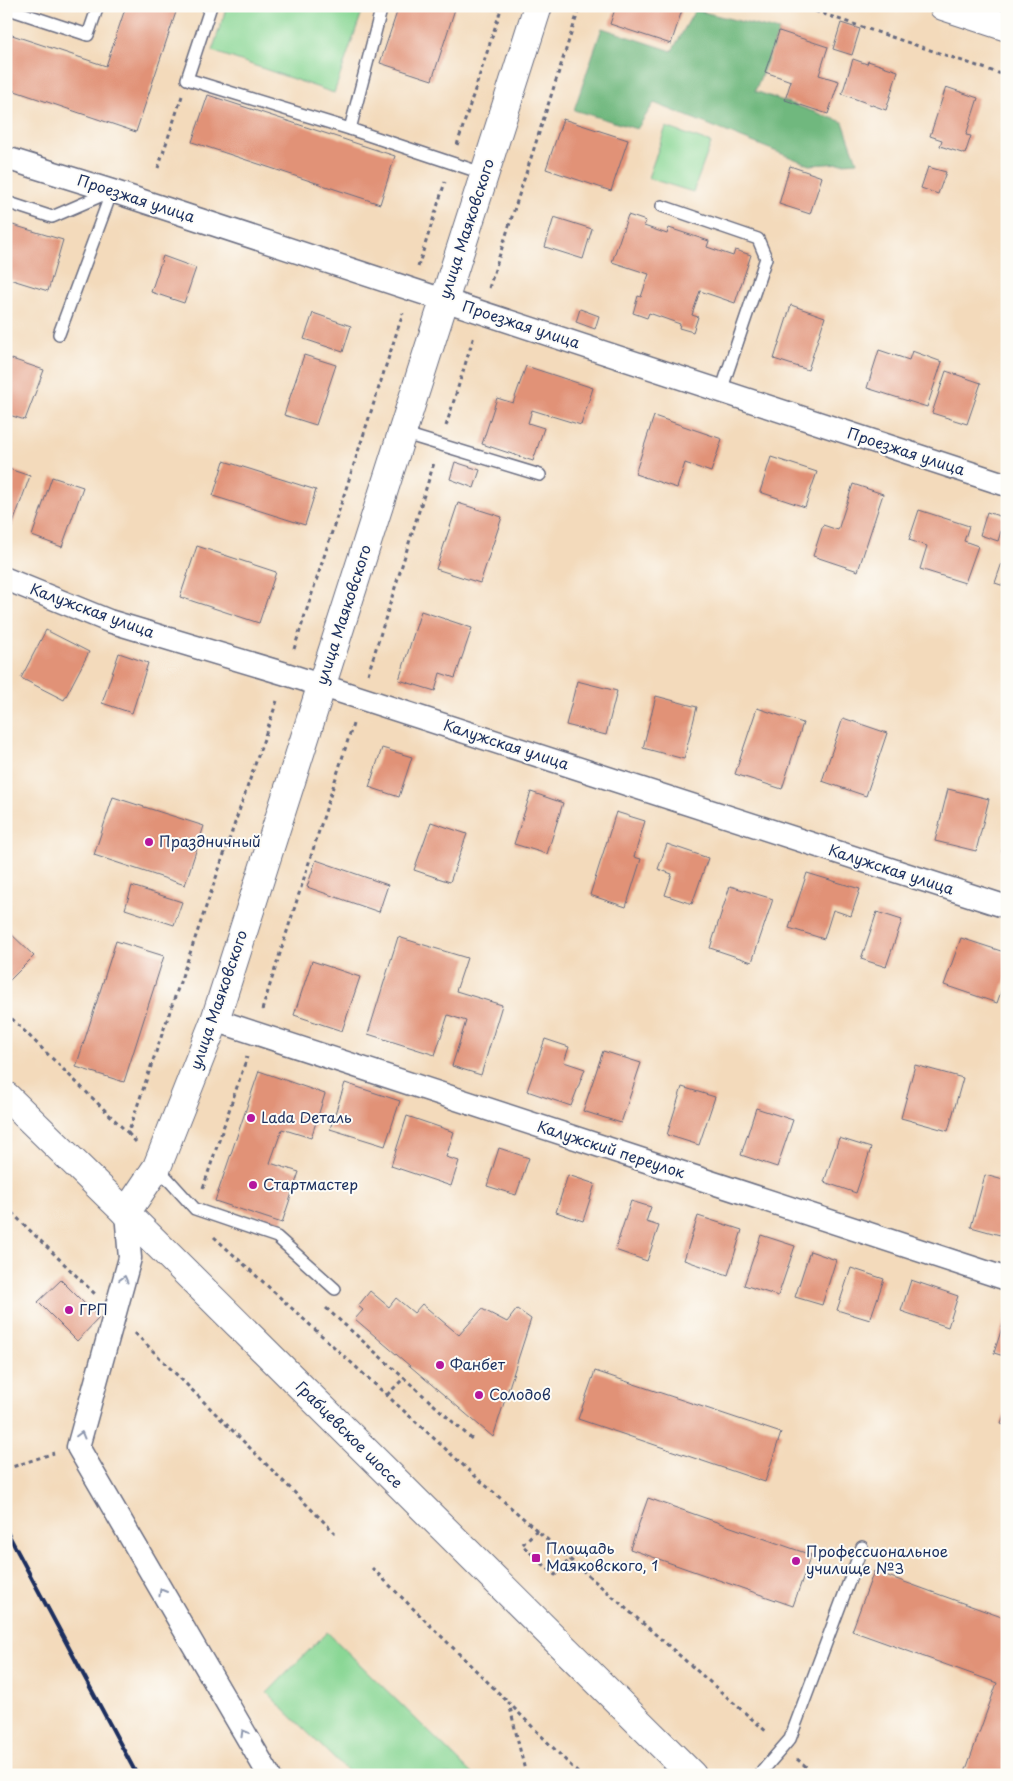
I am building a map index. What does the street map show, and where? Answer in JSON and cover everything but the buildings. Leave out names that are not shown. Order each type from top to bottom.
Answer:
[{"type":"street","name":"улица Маяковского","points":[[126,1213],[157,1167],[215,1020],[538,6]]},
{"type":"street","points":[[943,6],[1007,28]]},
{"type":"street","name":"Проезжая улица","points":[[6,158],[112,191],[1007,485]]},
{"type":"street","name":"Калужская улица","points":[[6,579],[108,620],[322,685],[1007,907]]},
{"type":"street","name":"Калужский переулок","points":[[215,1020],[1007,1279]]},
{"type":"street","name":"Грабцевское шоссе","points":[[6,1096],[692,1775]]},
{"type":"street","points":[[126,1213],[130,1258],[78,1447],[268,1775]]},
{"type":"lane","points":[[6,8],[88,35],[98,6]]},
{"type":"lane","points":[[211,6],[187,79],[350,128],[485,174]]},
{"type":"lane","points":[[350,128],[382,6]]},
{"type":"lane","points":[[6,202],[52,217],[112,191]]},
{"type":"lane","points":[[59,334],[112,191]]},
{"type":"lane","points":[[662,206],[758,239],[766,258],[721,391]]},
{"type":"lane","points":[[402,433],[540,475]]},
{"type":"lane","points":[[157,1167],[196,1209],[277,1237],[335,1289]]},
{"type":"lane","points":[[759,1775],[790,1739],[862,1547]]},
{"type":"path","points":[[6,1013],[128,1134],[286,674],[502,6]]},
{"type":"path","points":[[580,6],[481,312],[254,1033],[196,1209],[191,1217],[537,1530],[816,1775]]},
{"type":"path","points":[[800,6],[1007,76]]},
{"type":"path","points":[[158,168],[187,79]]},
{"type":"path","points":[[6,1207],[335,1533]]},
{"type":"path","points":[[346,1326],[473,1440]]},
{"type":"path","points":[[387,1396],[405,1377]]},
{"type":"path","points":[[6,1469],[45,1455],[78,1447]]},
{"type":"path","points":[[537,1530],[522,1545],[555,1575],[570,1559]]},
{"type":"path","points":[[372,1568],[580,1775]]},
{"type":"path","points":[[509,1703],[526,1775]]},
{"type":"green space","points":[[227,6],[364,6],[334,93],[212,51]]},
{"type":"green space","points":[[695,10],[779,31],[755,91],[843,122],[857,162],[810,165],[654,103],[637,129],[574,110],[602,28],[672,51]]},
{"type":"green space","points":[[666,127],[711,143],[693,192],[648,178]]},
{"type":"green space","points":[[327,1632],[473,1775],[351,1775],[267,1693]]},
{"type":"railway","points":[[6,1530],[137,1775]]},
{"type":"place","name":"Праздничный","points":[[149,842]]},
{"type":"place","name":"Lada Dеталь","points":[[251,1118]]},
{"type":"place","name":"Стартмастер","points":[[253,1185]]},
{"type":"place","name":"ГРП","points":[[69,1310]]},
{"type":"place","name":"Фанбет","points":[[440,1365]]},
{"type":"place","name":"Солодов","points":[[479,1395]]},
{"type":"place","name":"Площадь Маяковского, 1","points":[[536,1558]]},
{"type":"place","name":"Профессиональное училище №3","points":[[796,1561]]}]
